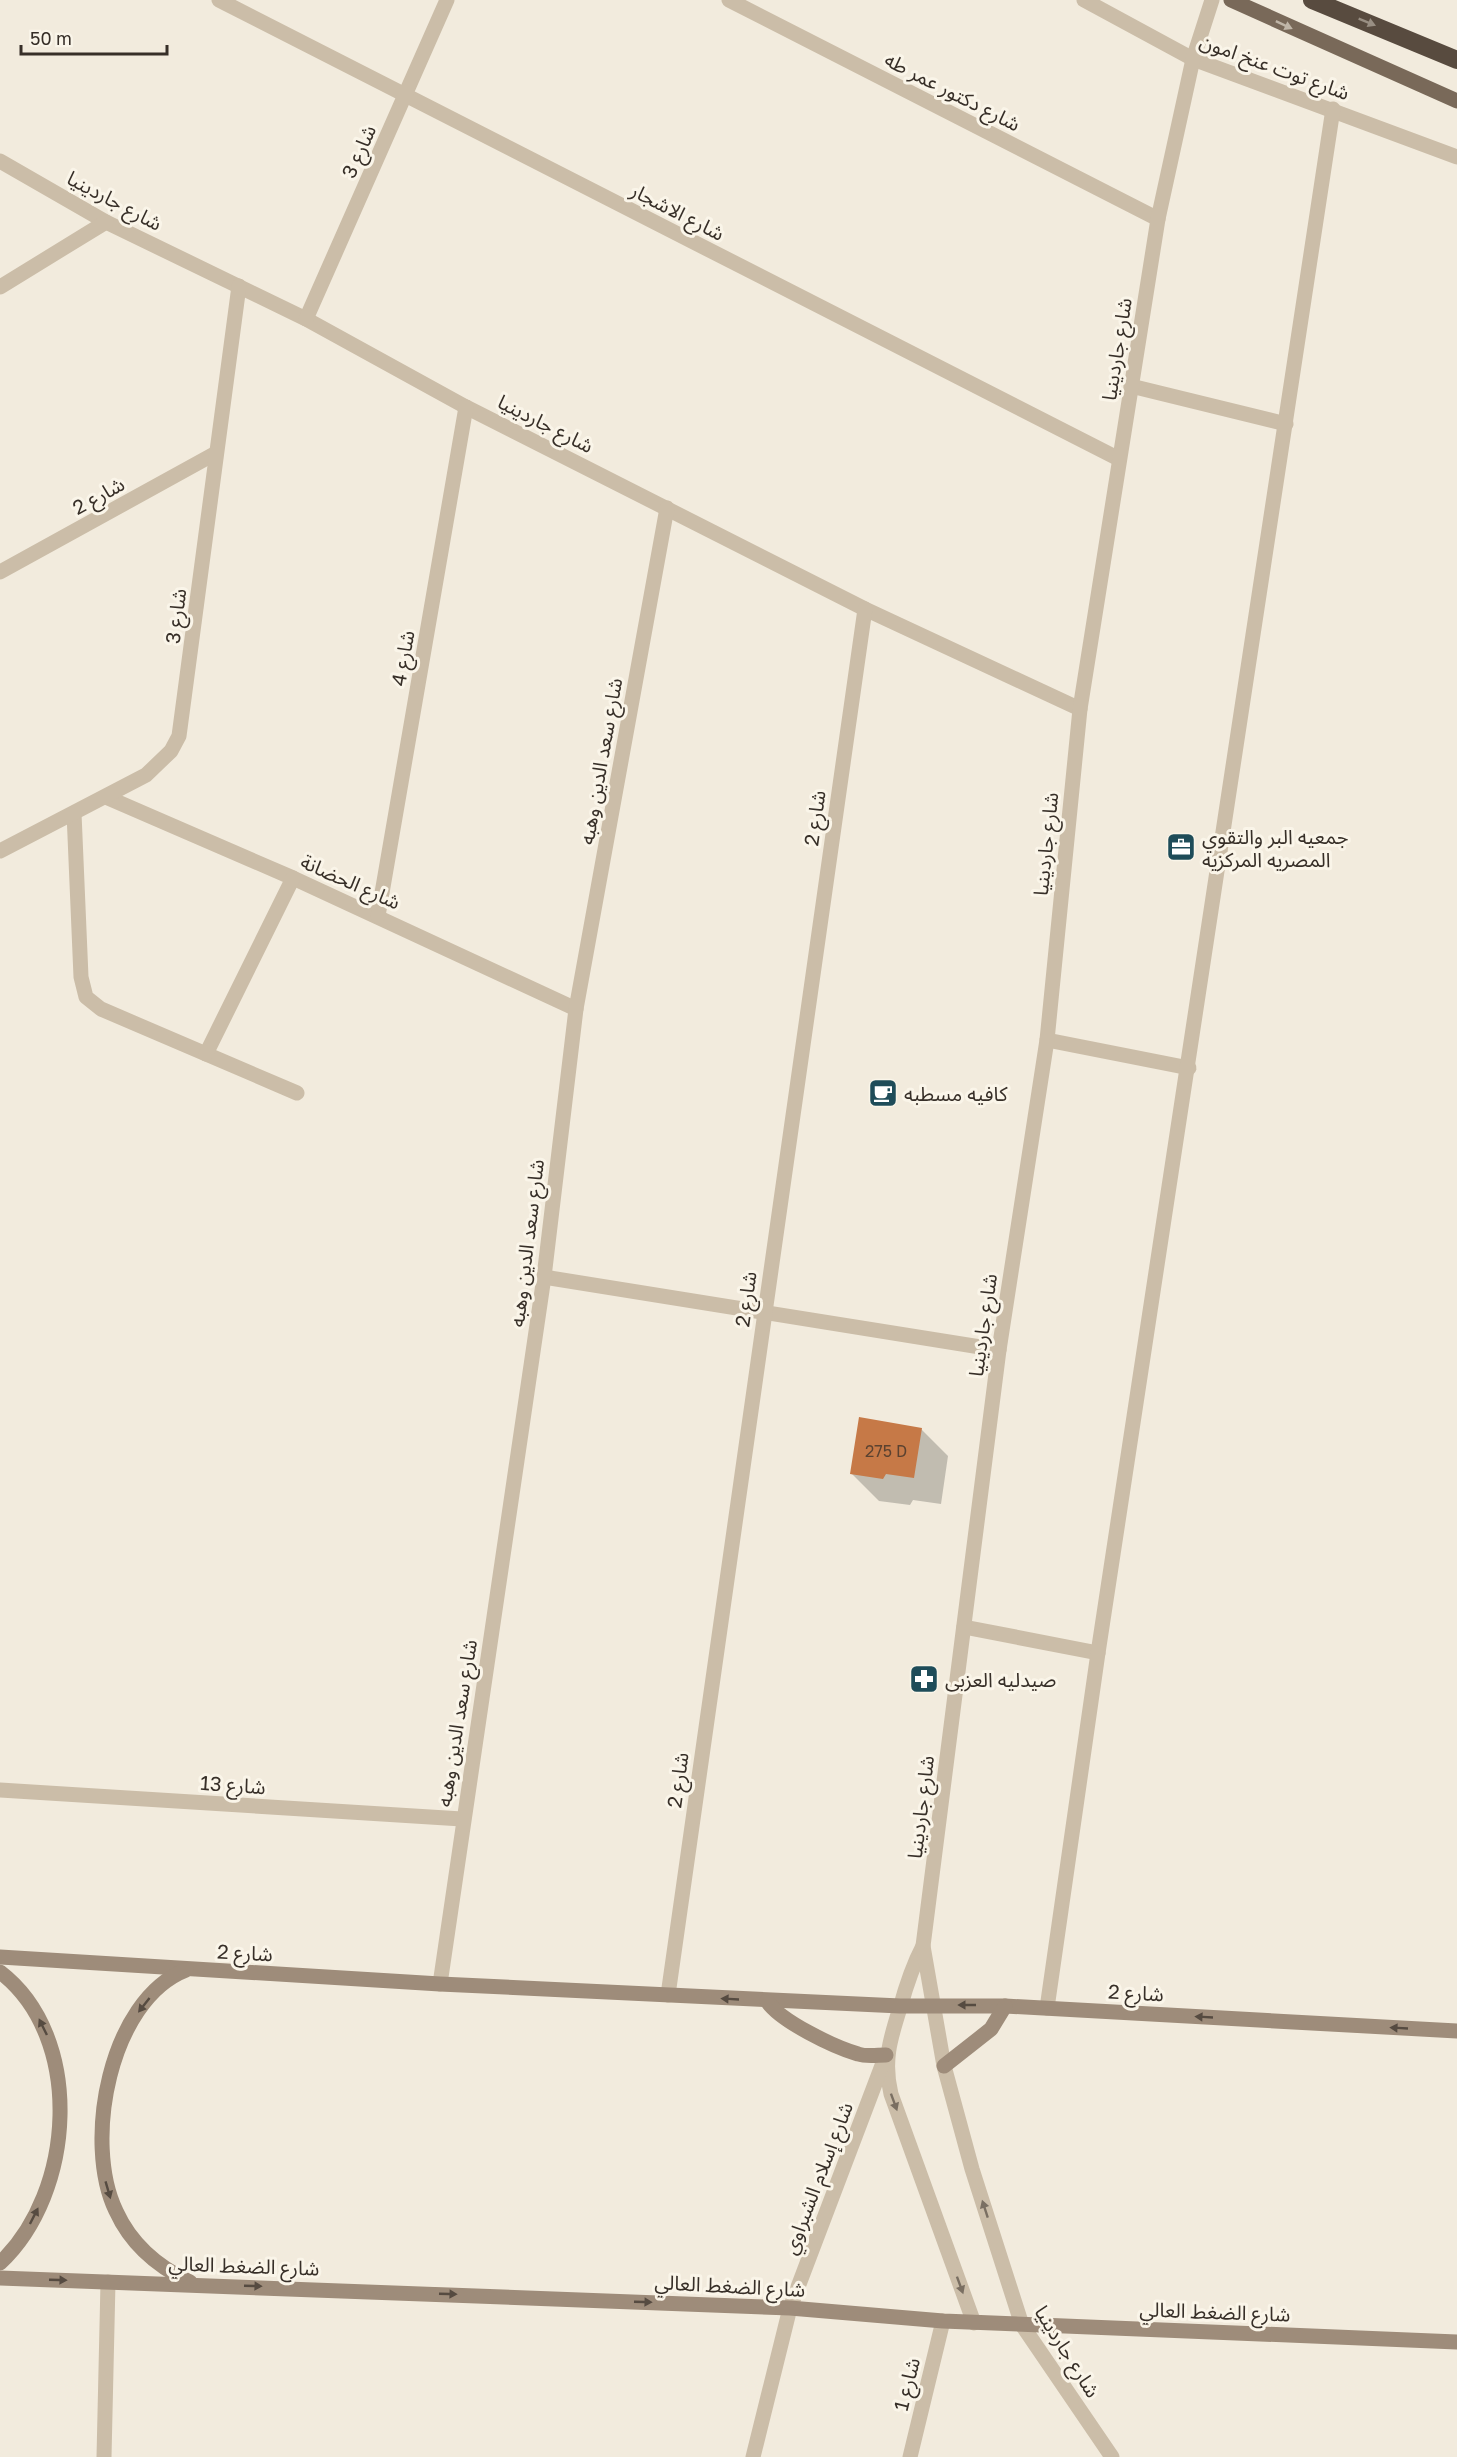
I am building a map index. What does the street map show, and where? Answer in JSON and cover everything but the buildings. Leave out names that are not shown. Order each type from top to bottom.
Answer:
[{"type":"highway","points":[[1312,0],[1457,60]]},
{"type":"main road","points":[[1231,0],[1457,101]]},
{"type":"street","name":"شارع الاشجار","points":[[219,0],[1119,459]]},
{"type":"street","name":"شارع 3","points":[[306,319],[447,0]]},
{"type":"street","name":"شارع دكتور عمر طه","points":[[729,0],[1158,219]]},
{"type":"street","name":"شارع توت عنخ امون","points":[[1084,0],[1193,60],[1333,109],[1457,157]]},
{"type":"street","name":"شارع جاردينيا","points":[[1112,2457],[1022,2325],[972,2169],[944,2066],[923,1946],[999,1350],[1047,1040],[1080,709],[1158,219],[1193,60],[1212,0]]},
{"type":"street","points":[[1047,2008],[1098,1653],[1189,1068],[1333,109]]},
{"type":"street","name":"شارع جاردينيا","points":[[0,160],[106,222],[306,319],[466,406],[865,609],[1080,709]]},
{"type":"street","points":[[0,287],[106,222]]},
{"type":"street","name":"شارع 3","points":[[0,851],[106,797],[160,765],[179,736],[184,719],[239,286]]},
{"type":"street","points":[[1131,387],[1286,424]]},
{"type":"street","name":"شارع 4","points":[[378,916],[466,406]]},
{"type":"street","name":"شارع 2","points":[[0,572],[216,453]]},
{"type":"street","name":"شارع سعد الدين وهبه","points":[[440,1984],[462,1819],[544,1277],[576,1009],[667,508]]},
{"type":"street","name":"شارع 2","points":[[668,1995],[865,609]]},
{"type":"street","name":"شارع الحضانة","points":[[106,797],[378,916],[576,1009]]},
{"type":"street","points":[[74,813],[81,987],[86,997],[101,1009],[297,1093]]},
{"type":"street","points":[[206,1054],[293,878]]},
{"type":"street","points":[[1047,1040],[1189,1068]]},
{"type":"street","points":[[544,1277],[999,1350]]},
{"type":"street","points":[[964,1627],[1098,1653]]},
{"type":"street","name":"شارع 13","points":[[0,1791],[462,1819]]},
{"type":"street","name":"شارع جاردينيا","points":[[923,1946],[910,1971],[886,2055],[891,2094],[974,2323]]},
{"type":"street","name":"شارع 2","points":[[0,1957],[767,2001],[900,2006],[1005,2006],[1457,2031]]},
{"type":"street","points":[[188,1969],[170,1976],[153,1993],[126,2033],[109,2077],[102,2147],[108,2190],[126,2230],[155,2262],[193,2284]]},
{"type":"street","points":[[0,1972],[23,1994],[46,2032],[56,2065],[59,2099],[52,2172],[44,2196],[20,2241],[0,2263]]},
{"type":"street","points":[[767,2001],[785,2020],[852,2052],[868,2056],[886,2055]]},
{"type":"street","points":[[944,2066],[991,2029],[1005,2006]]},
{"type":"street","name":"شارع إسلام الشبراوي","points":[[753,2457],[789,2308],[886,2055]]},
{"type":"street","name":"شارع الضغط العالي","points":[[0,2278],[789,2308],[943,2322],[1457,2342]]},
{"type":"street","points":[[104,2457],[108,2282]]},
{"type":"street","name":"شارع 1","points":[[910,2457],[943,2322]]},
{"type":"place","name":"جمعيه البر والتقوي المصريه المركزيه","points":[[1181,847]]},
{"type":"place","name":"كافيه مسطبه","points":[[883,1093]]},
{"type":"place","name":"صيدليه العزبى","points":[[924,1679]]}]
